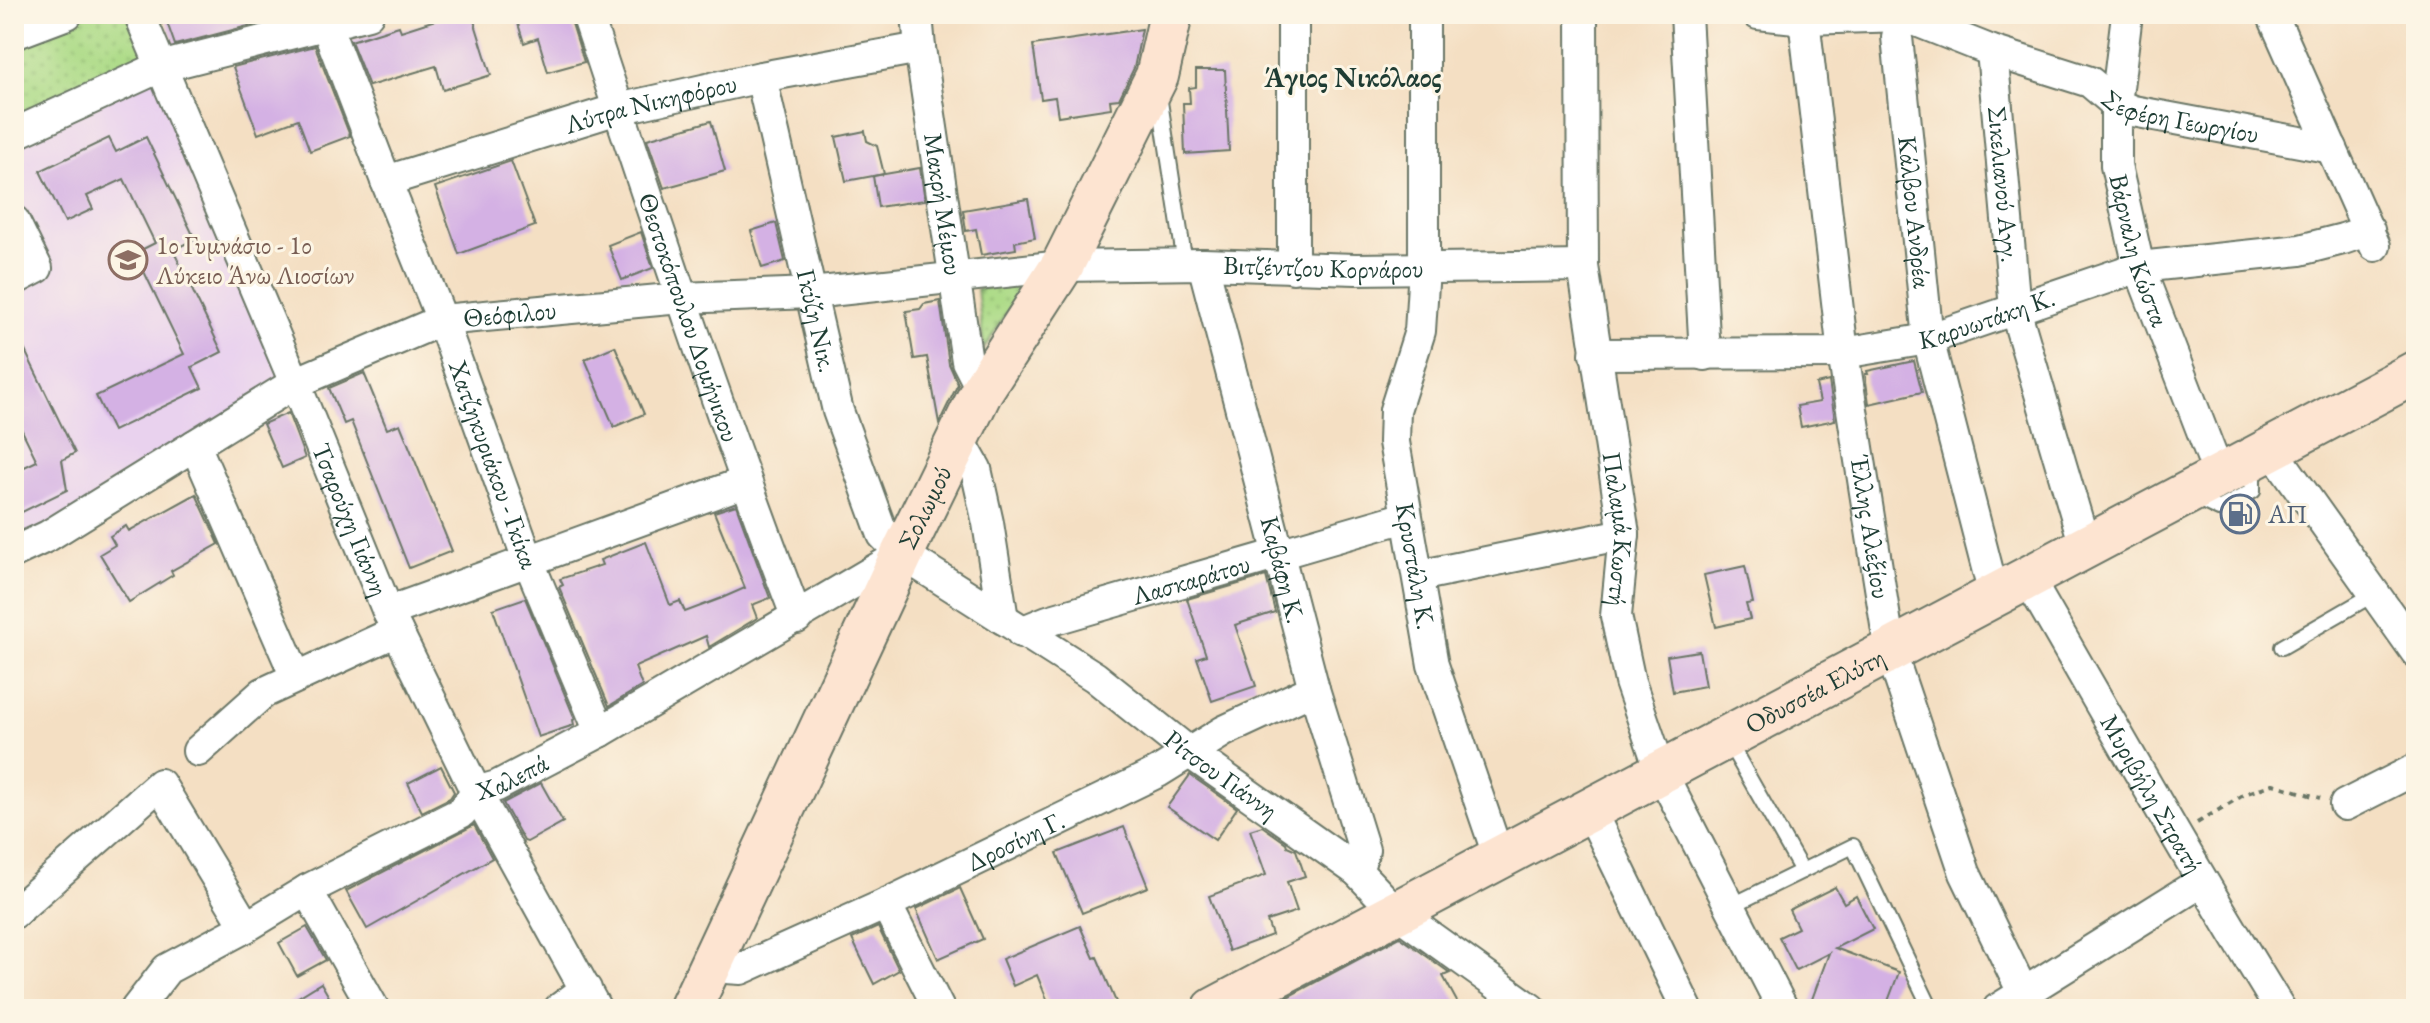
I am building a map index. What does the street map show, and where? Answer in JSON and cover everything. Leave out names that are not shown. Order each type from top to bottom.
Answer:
[{"type":"street","points":[[14,34],[67,14]]},
{"type":"street","name":"Τσαρούχη Γιάννη","points":[[139,14],[392,621],[476,792],[591,999]]},
{"type":"street","points":[[14,134],[160,67],[324,20],[368,14]]},
{"type":"street","name":"Θεοτοκόπουλου Δομήνικου","points":[[587,14],[681,298],[745,482],[797,618]]},
{"type":"street","name":"Μακρή Μέμου","points":[[917,14],[967,361],[982,390]]},
{"type":"street","name":"Σολωμού","points":[[690,1009],[982,390],[1062,266],[1157,76],[1171,14]]},
{"type":"street","points":[[1293,14],[1293,268]]},
{"type":"street","name":"Κρυστάλη Κ.","points":[[1424,14],[1424,268],[1420,331],[1395,410],[1394,442],[1433,665],[1499,858]]},
{"type":"street","name":"Παλαμά Κωστή","points":[[1582,14],[1583,266],[1624,534],[1616,616],[1630,682],[1661,772],[1783,1009]]},
{"type":"street","points":[[1686,14],[1705,355]]},
{"type":"street","name":"Σεφέρη Γεωργίου","points":[[1758,14],[1804,19],[1904,15],[1992,51],[2090,82],[2116,104],[2133,111],[2332,148]]},
{"type":"street","name":"Βάρναλη Κώστα","points":[[2127,14],[2116,104],[2116,166],[2139,267],[2230,475],[2374,594],[2416,652]]},
{"type":"street","points":[[2272,14],[2332,148]]},
{"type":"street","name":"Κάλβου Ανδρέα","points":[[1904,15],[1897,37],[1928,339],[2010,586]]},
{"type":"street","name":"Έλλης Αλεξίου","points":[[1804,19],[1843,353],[1890,650],[1965,873],[2017,1004]]},
{"type":"street","name":"Χατζηκυριάκου - Γκίκα","points":[[324,20],[442,320],[528,560],[600,732]]},
{"type":"street","name":"Λύτρα Νικηφόρου","points":[[386,181],[618,109],[761,77],[920,48]]},
{"type":"street","name":"Σικελιανού Αγγ.","points":[[1992,51],[2015,309],[2085,546]]},
{"type":"street","name":"Γκύζη Νικ.","points":[[761,77],[838,411],[883,535],[902,554]]},
{"type":"street","name":"Καρυωτάκη Κ.","points":[[1595,354],[1843,353],[1928,339],[2139,267],[2300,250],[2343,239],[2372,238],[2332,148]]},
{"type":"street","points":[[14,221],[37,268],[14,280]]},
{"type":"street","name":"Καβάφη Κ.","points":[[1194,264],[1279,552],[1314,689],[1364,850],[1357,871]]},
{"type":"street","name":"Βιτζέντζου Κορνάρου","points":[[1062,266],[1583,266]]},
{"type":"street","name":"Θεόφιλου","points":[[14,552],[48,536],[295,383],[442,320],[681,298],[811,293],[1062,266]]},
{"type":"street","name":"Οδυσσέα Ελύτη","points":[[1231,1005],[1396,912],[2085,546],[2230,475],[2416,372]]},
{"type":"street","points":[[959,439],[976,469],[1012,626]]},
{"type":"street","points":[[195,445],[296,677]]},
{"type":"street","points":[[198,751],[263,693],[392,621],[528,560],[745,482]]},
{"type":"street","name":"Λασκαράτου","points":[[1012,626],[1048,621],[1406,517]]},
{"type":"street","points":[[1418,576],[1624,534]]},
{"type":"street","name":"Χαλεπά","points":[[136,1009],[167,969],[307,890],[462,812],[476,792],[497,786],[600,732],[902,554]]},
{"type":"street","name":"Ρίτσου Γιάννη","points":[[902,554],[1095,677],[1190,753],[1357,871],[1396,912],[1520,1006]]},
{"type":"street","name":"Μυριβήλη Στρατή","points":[[2010,586],[2176,835],[2201,882],[2280,1009]]},
{"type":"street","name":"Δροσίνη Γ.","points":[[710,967],[741,969],[886,904],[1158,772],[1224,731],[1314,689]]},
{"type":"street","points":[[2345,805],[2416,769]]},
{"type":"street","points":[[14,913],[160,784],[246,927]]},
{"type":"street","points":[[1590,810],[1687,1009]]},
{"type":"street","points":[[2017,1004],[2201,882]]},
{"type":"street","points":[[307,890],[374,1009]]},
{"type":"street","points":[[886,904],[939,1009]]},
{"type":"street","points":[[559,1009],[591,999]]},
{"type":"lane","points":[[1157,76],[1194,264]]},
{"type":"lane","points":[[2282,647],[2374,594]]},
{"type":"lane","points":[[1726,737],[1802,871]]},
{"type":"lane","points":[[1731,906],[1853,846],[1931,1009]]},
{"type":"path","points":[[2176,835],[2245,794],[2273,784],[2345,805]]},
{"type":"shaded area","name":"1ο Γυμνάσιο - 1ο Λύκειο Άνω Λιοσίων","points":[[160,67],[295,383],[14,552],[14,137]]},
{"type":"green space","points":[[67,14],[139,14],[160,67],[14,134],[14,34]]},
{"type":"green space","points":[[1024,285],[984,349],[977,289]]},
{"type":"building","points":[[164,14],[273,14],[275,19],[175,45]]},
{"type":"building","points":[[454,14],[472,14],[491,75],[443,90],[436,66],[369,86],[351,41],[399,26],[401,31]]},
{"type":"building","points":[[515,14],[569,14],[584,62],[548,72],[538,38],[524,43]]},
{"type":"building","points":[[1142,29],[1134,68],[1119,99],[1110,100],[1111,108],[1058,116],[1055,97],[1041,99],[1033,45]]},
{"type":"building","points":[[315,46],[350,136],[310,151],[298,119],[258,134],[233,67]]},
{"type":"building","points":[[1196,70],[1225,70],[1229,151],[1185,154],[1183,103],[1190,103],[1189,88],[1196,87]]},
{"type":"building","points":[[711,121],[725,171],[664,188],[647,139]]},
{"type":"building","points":[[865,131],[867,141],[877,146],[884,174],[846,181],[836,137]]},
{"type":"building","points":[[146,137],[195,239],[173,250],[222,352],[192,367],[202,388],[113,431],[96,396],[184,354],[135,253],[155,243],[124,179],[87,196],[93,209],[65,222],[40,171],[109,138],[116,152]]},
{"type":"building","points":[[511,161],[535,226],[459,254],[435,187]]},
{"type":"building","points":[[920,168],[925,200],[878,207],[873,176]]},
{"type":"building","points":[[1028,199],[1035,238],[1015,242],[1016,249],[981,255],[976,229],[966,231],[963,210]]},
{"type":"building","points":[[776,223],[785,261],[762,268],[751,231]]},
{"type":"building","points":[[641,232],[653,268],[622,280],[608,245]]},
{"type":"building","points":[[940,301],[949,364],[958,384],[939,423],[927,357],[914,359],[906,311]]},
{"type":"building","points":[[14,328],[75,453],[62,460],[67,490],[14,516],[14,472],[37,461],[14,414]]},
{"type":"building","points":[[615,346],[644,414],[614,427],[585,359]]},
{"type":"building","points":[[1914,361],[1922,392],[1869,404],[1867,371]]},
{"type":"building","points":[[364,373],[387,429],[400,424],[452,551],[409,568],[351,421],[344,424],[329,388]]},
{"type":"building","points":[[1829,381],[1835,420],[1801,427],[1797,406],[1820,402],[1816,384]]},
{"type":"building","points":[[288,413],[305,458],[282,468],[263,424]]},
{"type":"building","points":[[196,494],[219,544],[171,571],[173,575],[129,602],[100,554],[115,545],[110,536],[126,526],[129,531]]},
{"type":"building","points":[[736,505],[770,598],[752,605],[757,618],[709,647],[706,636],[635,667],[642,686],[609,706],[559,587],[563,585],[560,579],[602,565],[600,560],[646,542],[670,605],[680,601],[685,612],[722,598],[745,588],[714,512]]},
{"type":"building","points":[[1745,566],[1753,603],[1746,604],[1750,619],[1716,627],[1704,575]]},
{"type":"building","points":[[1266,576],[1275,612],[1235,625],[1256,686],[1212,701],[1197,658],[1206,655],[1187,599]]},
{"type":"building","points":[[525,598],[575,719],[574,725],[538,737],[493,609]]},
{"type":"building","points":[[1699,651],[1705,686],[1673,692],[1667,656]]},
{"type":"building","points":[[441,766],[454,792],[450,798],[422,812],[408,783]]},
{"type":"building","points":[[1190,775],[1237,808],[1215,840],[1167,807]]},
{"type":"building","points":[[541,783],[563,822],[527,842],[503,803]]},
{"type":"building","points":[[474,825],[492,858],[367,929],[346,891]]},
{"type":"building","points":[[1262,826],[1296,850],[1305,876],[1287,882],[1297,911],[1267,921],[1272,935],[1229,951],[1209,896],[1266,875],[1250,830]]},
{"type":"building","points":[[1124,827],[1148,887],[1082,913],[1057,853]]},
{"type":"building","points":[[1835,887],[1844,903],[1856,896],[1873,929],[1835,948],[1899,972],[1885,1009],[1830,1009],[1811,1002],[1829,953],[1796,970],[1779,937],[1798,928],[1789,910]]},
{"type":"building","points":[[960,888],[983,939],[938,959],[916,909]]},
{"type":"building","points":[[1080,926],[1119,1009],[1051,1009],[1037,975],[1013,986],[1002,959]]},
{"type":"building","points":[[307,927],[326,960],[297,976],[279,943]]},
{"type":"building","points":[[878,927],[899,970],[874,984],[852,939]]},
{"type":"building","points":[[1400,937],[1450,973],[1443,976],[1461,1009],[1265,1009]]},
{"type":"building","points":[[321,983],[336,1009],[279,1009]]},
{"type":"place","name":"1ο Γυμνάσιο - 1ο Λύκειο Άνω Λιοσίων","points":[[128,260]]},
{"type":"place","name":"ΑΠ","points":[[2240,514]]},
{"type":"district","name":"Άγιος Νικόλαος","points":[[1353,77]]}]
